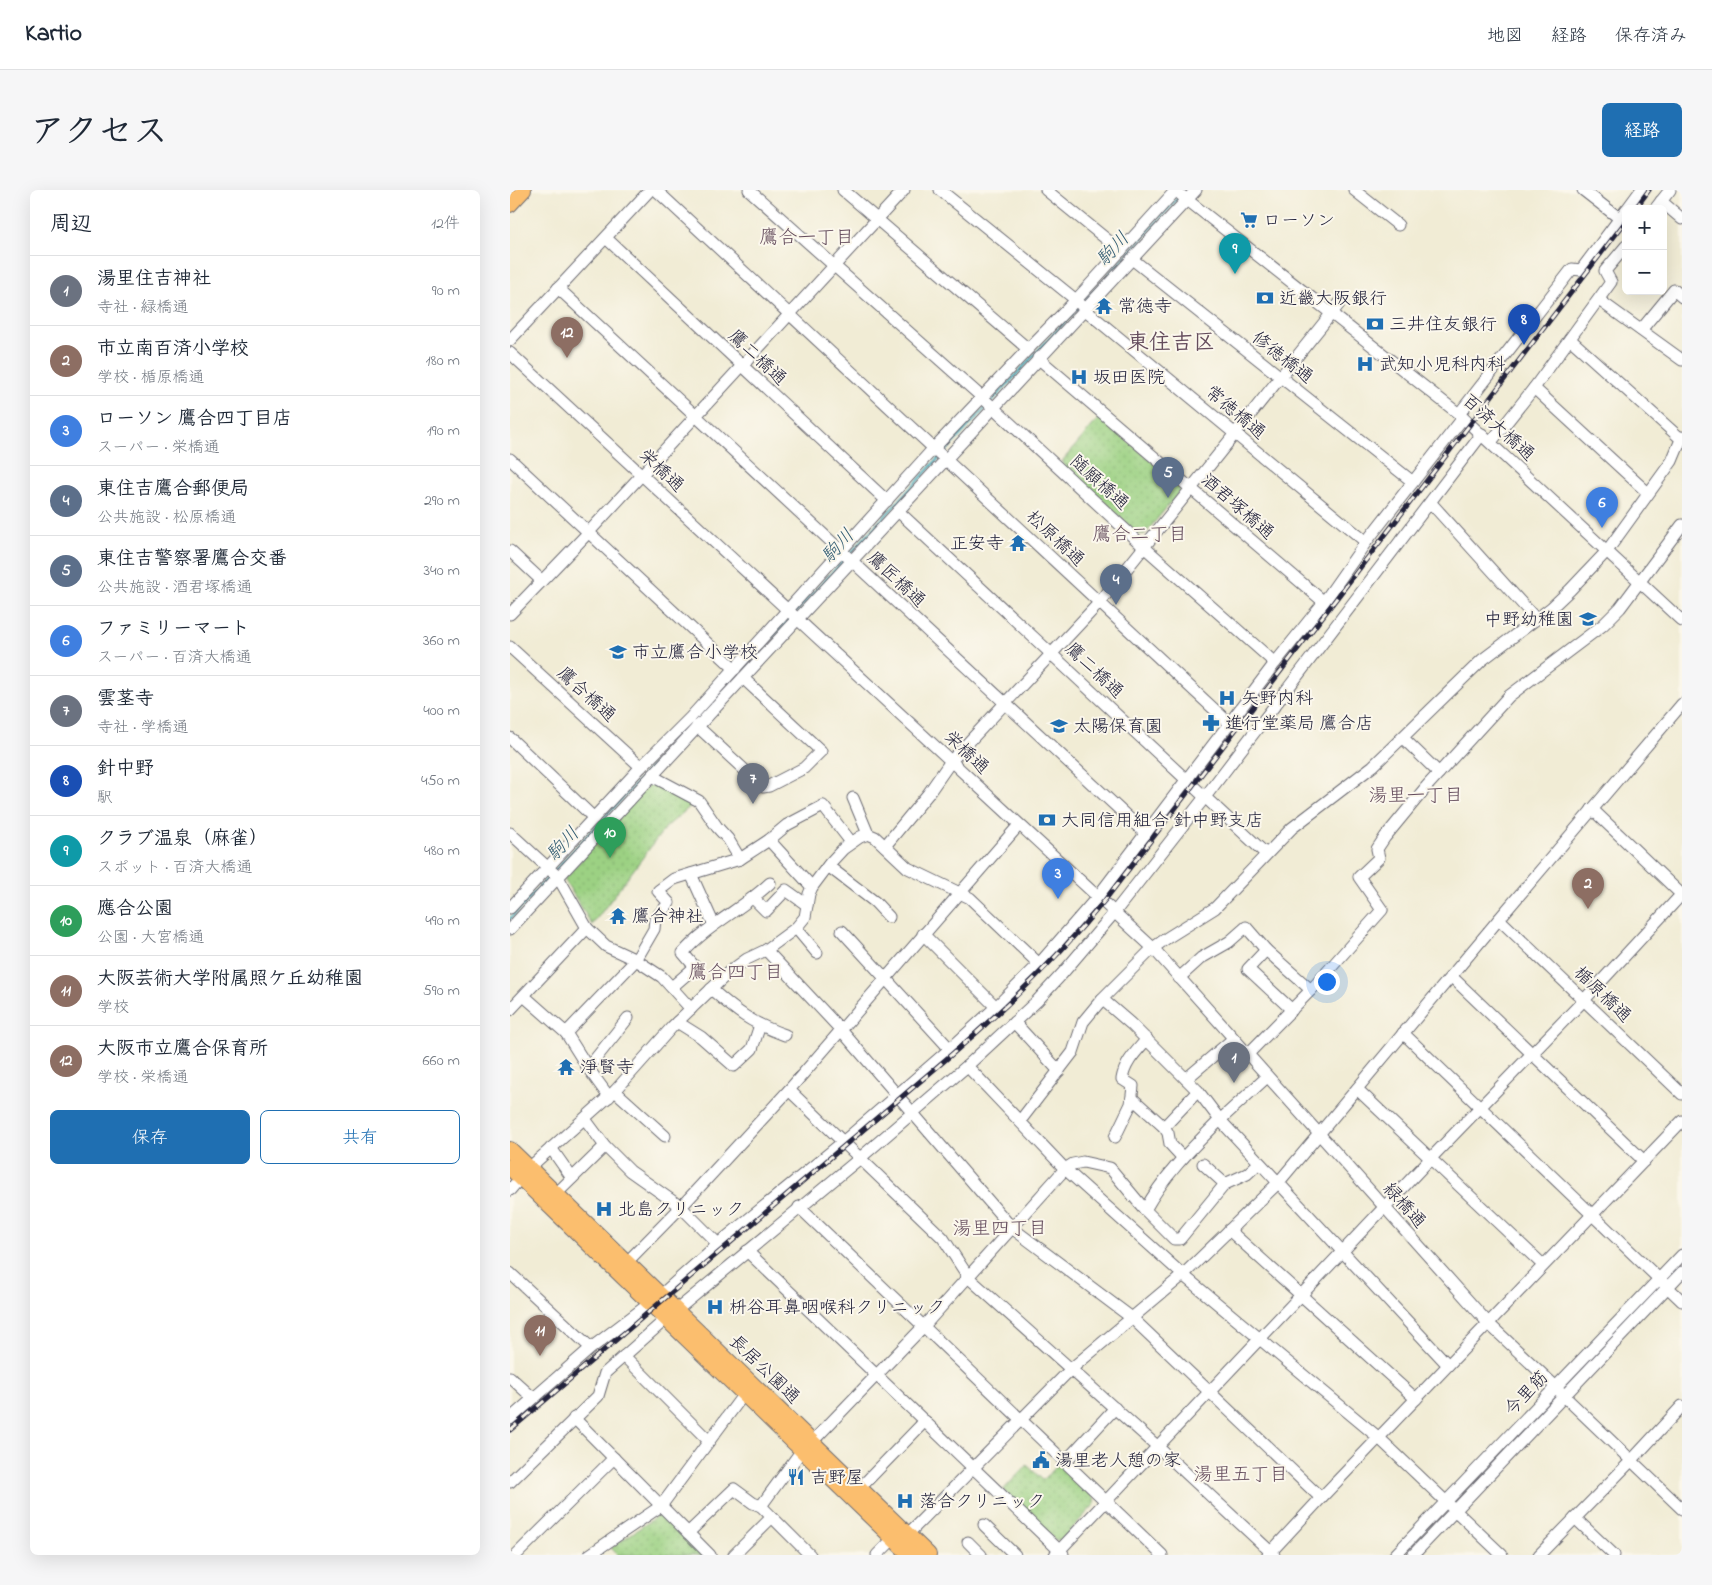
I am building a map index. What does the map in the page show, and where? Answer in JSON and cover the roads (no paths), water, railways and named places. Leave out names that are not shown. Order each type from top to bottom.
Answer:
[{"type":"highway","name":"長居公園通","points":[[510,1150],[517,1175],[655,1299],[901,1537],[928,1555]]},
{"type":"highway","name":"長居公園通","points":[[517,1175],[556,1194],[627,1262],[655,1299]]},
{"type":"highway","name":"長居公園通","points":[[671,1315],[744,1394],[860,1488],[901,1537],[911,1555]]},
{"type":"main road","points":[[510,205],[524,190]]},
{"type":"street","points":[[510,340],[650,190]]},
{"type":"street","points":[[656,190],[934,450]]},
{"type":"street","name":"随願橋通","points":[[749,190],[1275,663]]},
{"type":"street","points":[[843,190],[1028,349]]},
{"type":"street","points":[[510,614],[588,533],[904,190]]},
{"type":"street","name":"常徳橋通","points":[[940,190],[1366,542]]},
{"type":"street","points":[[1046,190],[1121,251]]},
{"type":"street","points":[[847,556],[887,501],[934,450],[1038,358],[1121,251],[1176,190]]},
{"type":"street","name":"百済大橋通","points":[[1176,190],[1461,416],[1682,621]]},
{"type":"street","points":[[510,929],[594,818],[641,767],[739,673],[847,556],[898,511],[946,460],[1028,349],[1132,259],[1196,190]]},
{"type":"street","points":[[1354,190],[1398,225]]},
{"type":"street","points":[[1583,190],[1622,211]]},
{"type":"street","points":[[1629,205],[1641,190]]},
{"type":"street","points":[[1658,205],[1670,190]]},
{"type":"street","points":[[1667,210],[1682,219]]},
{"type":"street","points":[[510,1419],[591,1348],[655,1299],[718,1244],[843,1142],[950,1049],[1039,964],[1097,898],[1275,663],[1324,602],[1366,542],[1572,270],[1581,270],[1622,215]]},
{"type":"street","name":"鷹二橋通","points":[[606,238],[887,501]]},
{"type":"street","points":[[510,1482],[598,1396],[605,1373],[747,1250],[859,1159],[967,1066],[1062,974],[1114,913],[1206,797],[1430,503],[1486,438],[1534,388],[1611,282],[1605,272],[1623,250]]},
{"type":"street","name":"修徳橋通","points":[[1132,259],[1413,482]]},
{"type":"street","name":"鷹匠橋通","points":[[558,288],[1146,834]]},
{"type":"street","points":[[1641,330],[1674,290],[1682,296]]},
{"type":"street","points":[[1599,300],[1682,360]]},
{"type":"street","points":[[885,846],[928,794],[951,761],[1100,602],[1339,304]]},
{"type":"street","points":[[1020,1121],[1073,1052],[1083,1022],[1102,999],[1153,948],[1215,908],[1292,828],[1373,766],[1482,660],[1536,619],[1570,590],[1606,551],[1672,461],[1681,438],[1570,339]]},
{"type":"street","name":"栄橋通","points":[[510,353],[1114,913]]},
{"type":"street","name":"酒君塚橋通","points":[[1038,358],[1324,602]]},
{"type":"street","points":[[1534,388],[1648,493]]},
{"type":"street","name":"松原橋通","points":[[934,450],[1230,724]]},
{"type":"street","points":[[510,459],[821,751],[804,768],[769,786],[763,787],[698,726]]},
{"type":"street","points":[[1430,503],[1536,619]]},
{"type":"street","name":"鷹二橋通","points":[[898,511],[1266,854]]},
{"type":"street","points":[[1247,1055],[1311,990],[1382,910],[1359,877],[1379,858],[1378,849],[1385,836],[1509,696],[1603,625],[1620,608],[1682,524]]},
{"type":"street","points":[[510,551],[542,580]]},
{"type":"street","name":"鷹合橋通","points":[[510,648],[641,767]]},
{"type":"street","points":[[510,908],[553,873],[652,776],[698,726],[739,673]]},
{"type":"street","points":[[877,1555],[901,1537],[974,1469],[1071,1369],[1183,1275],[1278,1183],[1592,809],[1678,718],[1682,704]]},
{"type":"street","points":[[1403,738],[1439,773]]},
{"type":"street","points":[[512,744],[594,818]]},
{"type":"street","points":[[652,776],[699,801],[740,858]]},
{"type":"street","points":[[853,798],[868,834]]},
{"type":"street","points":[[566,1032],[636,960],[654,929],[655,918],[670,903],[658,891],[674,878],[740,858],[769,840],[787,825],[823,806],[851,842]]},
{"type":"street","points":[[747,1250],[925,1421],[1059,1554],[1106,1501],[1431,1158],[1532,1055],[1682,895],[1592,809]]},
{"type":"street","points":[[627,1262],[681,1207],[789,1090],[1020,825]]},
{"type":"street","points":[[510,833],[553,873],[587,928],[606,946],[636,960],[662,977],[690,1009]]},
{"type":"street","points":[[517,1175],[551,1148],[612,1094],[690,1009],[729,972],[741,963],[766,950],[796,928],[806,917],[809,894],[812,888],[828,866],[851,842],[868,834],[876,837],[908,868],[970,898],[1039,964]]},
{"type":"street","points":[[769,840],[812,888]]},
{"type":"street","points":[[828,866],[875,902],[889,917]]},
{"type":"street","points":[[691,874],[714,925]]},
{"type":"street","points":[[672,987],[695,967],[683,952],[694,940],[753,898],[770,883]]},
{"type":"street","points":[[753,898],[766,911],[786,890],[807,905]]},
{"type":"street","name":"緑橋通","points":[[1114,913],[1153,948],[1489,1324],[1682,1509]]},
{"type":"street","name":"楯原橋通","points":[[1499,919],[1682,1094]]},
{"type":"street","points":[[1179,978],[1200,958],[1228,942],[1246,927],[1266,950],[1311,990]]},
{"type":"street","points":[[510,1010],[587,928]]},
{"type":"street","points":[[796,928],[817,953]]},
{"type":"street","points":[[842,931],[950,1049]]},
{"type":"street","points":[[923,934],[996,1006]]},
{"type":"street","points":[[766,950],[841,1030],[896,1096],[1012,1228],[1132,1318],[1320,1498]]},
{"type":"street","points":[[1266,950],[1248,969],[1292,1010]]},
{"type":"street","points":[[1452,977],[1644,1161]]},
{"type":"street","points":[[711,989],[732,1008],[760,1025],[785,1035]]},
{"type":"street","points":[[524,996],[566,1032],[588,1068],[612,1094],[665,1136]]},
{"type":"street","points":[[1102,999],[1147,1039],[1198,1091],[1220,1120],[1259,1163],[1448,1365]]},
{"type":"street","points":[[588,1068],[628,1018]]},
{"type":"street","points":[[678,1022],[701,1037],[734,1066],[752,1049],[760,1025]]},
{"type":"street","points":[[1014,1022],[1059,1072]]},
{"type":"street","points":[[1403,1033],[1682,1301]]},
{"type":"street","points":[[1115,1137],[1132,1098],[1133,1086],[1122,1079],[1123,1072],[1127,1063],[1147,1039]]},
{"type":"street","points":[[1186,1079],[1233,1039]]},
{"type":"street","points":[[967,1066],[1065,1169],[1183,1275],[1380,1438],[1502,1555]]},
{"type":"street","points":[[1145,1210],[1163,1180],[1183,1158],[1220,1120],[1267,1077]]},
{"type":"street","points":[[1357,1089],[1543,1265]]},
{"type":"street","points":[[789,1090],[943,1238],[968,1278],[1158,1447],[1271,1554],[1320,1498],[1380,1438],[1682,1121]]},
{"type":"street","points":[[1164,1127],[1198,1091]]},
{"type":"street","points":[[1132,1098],[1164,1127],[1168,1133],[1170,1144],[1183,1158]]},
{"type":"street","points":[[585,1119],[605,1146],[630,1171],[681,1207],[718,1244]]},
{"type":"street","points":[[556,1194],[605,1146]]},
{"type":"street","points":[[551,1148],[572,1178]]},
{"type":"street","points":[[761,1506],[807,1446],[923,1327],[1065,1169],[1073,1164],[1083,1162],[1110,1168],[1145,1210],[1174,1239],[1180,1239],[1225,1184],[1247,1174],[1259,1163]]},
{"type":"street","points":[[1203,1164],[1225,1184]]},
{"type":"street","points":[[799,1207],[1162,1555]]},
{"type":"street","points":[[1229,1230],[1416,1399]]},
{"type":"street","name":"今里筋","points":[[1413,1555],[1564,1396],[1663,1283],[1682,1255]]},
{"type":"street","name":"今里筋","points":[[1395,1555],[1556,1387],[1663,1283],[1682,1272]]},
{"type":"street","points":[[510,1273],[591,1348]]},
{"type":"street","points":[[624,1356],[709,1441]]},
{"type":"street","points":[[510,1376],[533,1398]]},
{"type":"street","points":[[589,1555],[661,1506],[744,1394]]},
{"type":"street","points":[[1539,1555],[1682,1406]]},
{"type":"street","points":[[1065,1462],[1115,1408]]},
{"type":"street","points":[[574,1418],[710,1555]]},
{"type":"street","points":[[860,1488],[925,1421]]},
{"type":"street","points":[[516,1555],[614,1458]]},
{"type":"street","points":[[688,1533],[734,1489],[753,1503],[761,1506],[804,1553]]},
{"type":"street","points":[[734,1555],[772,1517]]},
{"type":"street","points":[[1575,1518],[1614,1555]]},
{"type":"street","points":[[984,1525],[1015,1555]]},
{"type":"street","points":[[968,1542],[981,1555]]},
{"type":"waterway","name":"駒川","points":[[849,555],[1179,197]]},
{"type":"waterway","name":"駒川","points":[[723,690],[845,559]]},
{"type":"waterway","name":"駒川","points":[[510,919],[685,731]]},
{"type":"railway","points":[[1638,205],[1649,190]]},
{"type":"railway","points":[[510,1430],[972,1037],[1012,1000],[1069,942],[1105,900],[1622,226]]},
{"type":"place","name":"ローソン","points":[[1249,220]]},
{"type":"place","name":"クラブ温泉（麻雀）","points":[[1235,274]]},
{"type":"place","name":"近畿大阪銀行","points":[[1265,298]]},
{"type":"place","name":"常徳寺","points":[[1104,306]]},
{"type":"place","name":"三井住友銀行","points":[[1375,324]]},
{"type":"place","name":"針中野","points":[[1524,345]]},
{"type":"place","name":"大阪市立鷹合保育所","points":[[567,358]]},
{"type":"place","name":"武知小児科内科","points":[[1365,364]]},
{"type":"place","name":"坂田医院","points":[[1079,377]]},
{"type":"place","name":"東住吉警察署鷹合交番","points":[[1168,498]]},
{"type":"place","name":"ファミリーマート","points":[[1602,528]]},
{"type":"place","name":"正安寺","points":[[1018,543]]},
{"type":"place","name":"東住吉鷹合郵便局","points":[[1116,605]]},
{"type":"place","name":"中野幼稚園","points":[[1588,619]]},
{"type":"place","name":"市立鷹合小学校","points":[[618,652]]},
{"type":"place","name":"矢野内科","points":[[1227,698]]},
{"type":"place","name":"進行堂薬局 鷹合店","points":[[1211,723]]},
{"type":"place","name":"太陽保育園","points":[[1059,726]]},
{"type":"place","name":"雲茎寺","points":[[753,804]]},
{"type":"place","name":"大同信用組合 針中野支店","points":[[1047,820]]},
{"type":"place","name":"應合公園","points":[[610,858]]},
{"type":"place","name":"ローソン 鷹合四丁目店","points":[[1058,899]]},
{"type":"place","name":"市立南百済小学校","points":[[1588,909]]},
{"type":"place","name":"鷹合神社","points":[[618,916]]},
{"type":"place","name":"淨賢寺","points":[[566,1067]]},
{"type":"place","name":"湯里住吉神社","points":[[1234,1083]]},
{"type":"place","name":"北島クリニック","points":[[604,1209]]},
{"type":"place","name":"枡谷耳鼻咽喉科クリニック","points":[[715,1307]]},
{"type":"place","name":"大阪芸術大学附属照ケ丘幼稚園","points":[[540,1356]]},
{"type":"place","name":"湯里老人憩の家","points":[[1041,1460]]},
{"type":"place","name":"吉野屋","points":[[796,1477]]},
{"type":"place","name":"落合クリニック","points":[[905,1501]]},
{"type":"district","name":"鷹合一丁目","points":[[807,236]]},
{"type":"district","name":"東住吉区","points":[[1171,341]]},
{"type":"district","name":"鷹合二丁目","points":[[1140,533]]},
{"type":"district","name":"湯里一丁目","points":[[1416,794]]},
{"type":"district","name":"鷹合四丁目","points":[[736,971]]},
{"type":"district","name":"湯里四丁目","points":[[1000,1227]]},
{"type":"district","name":"湯里五丁目","points":[[1241,1473]]}]
